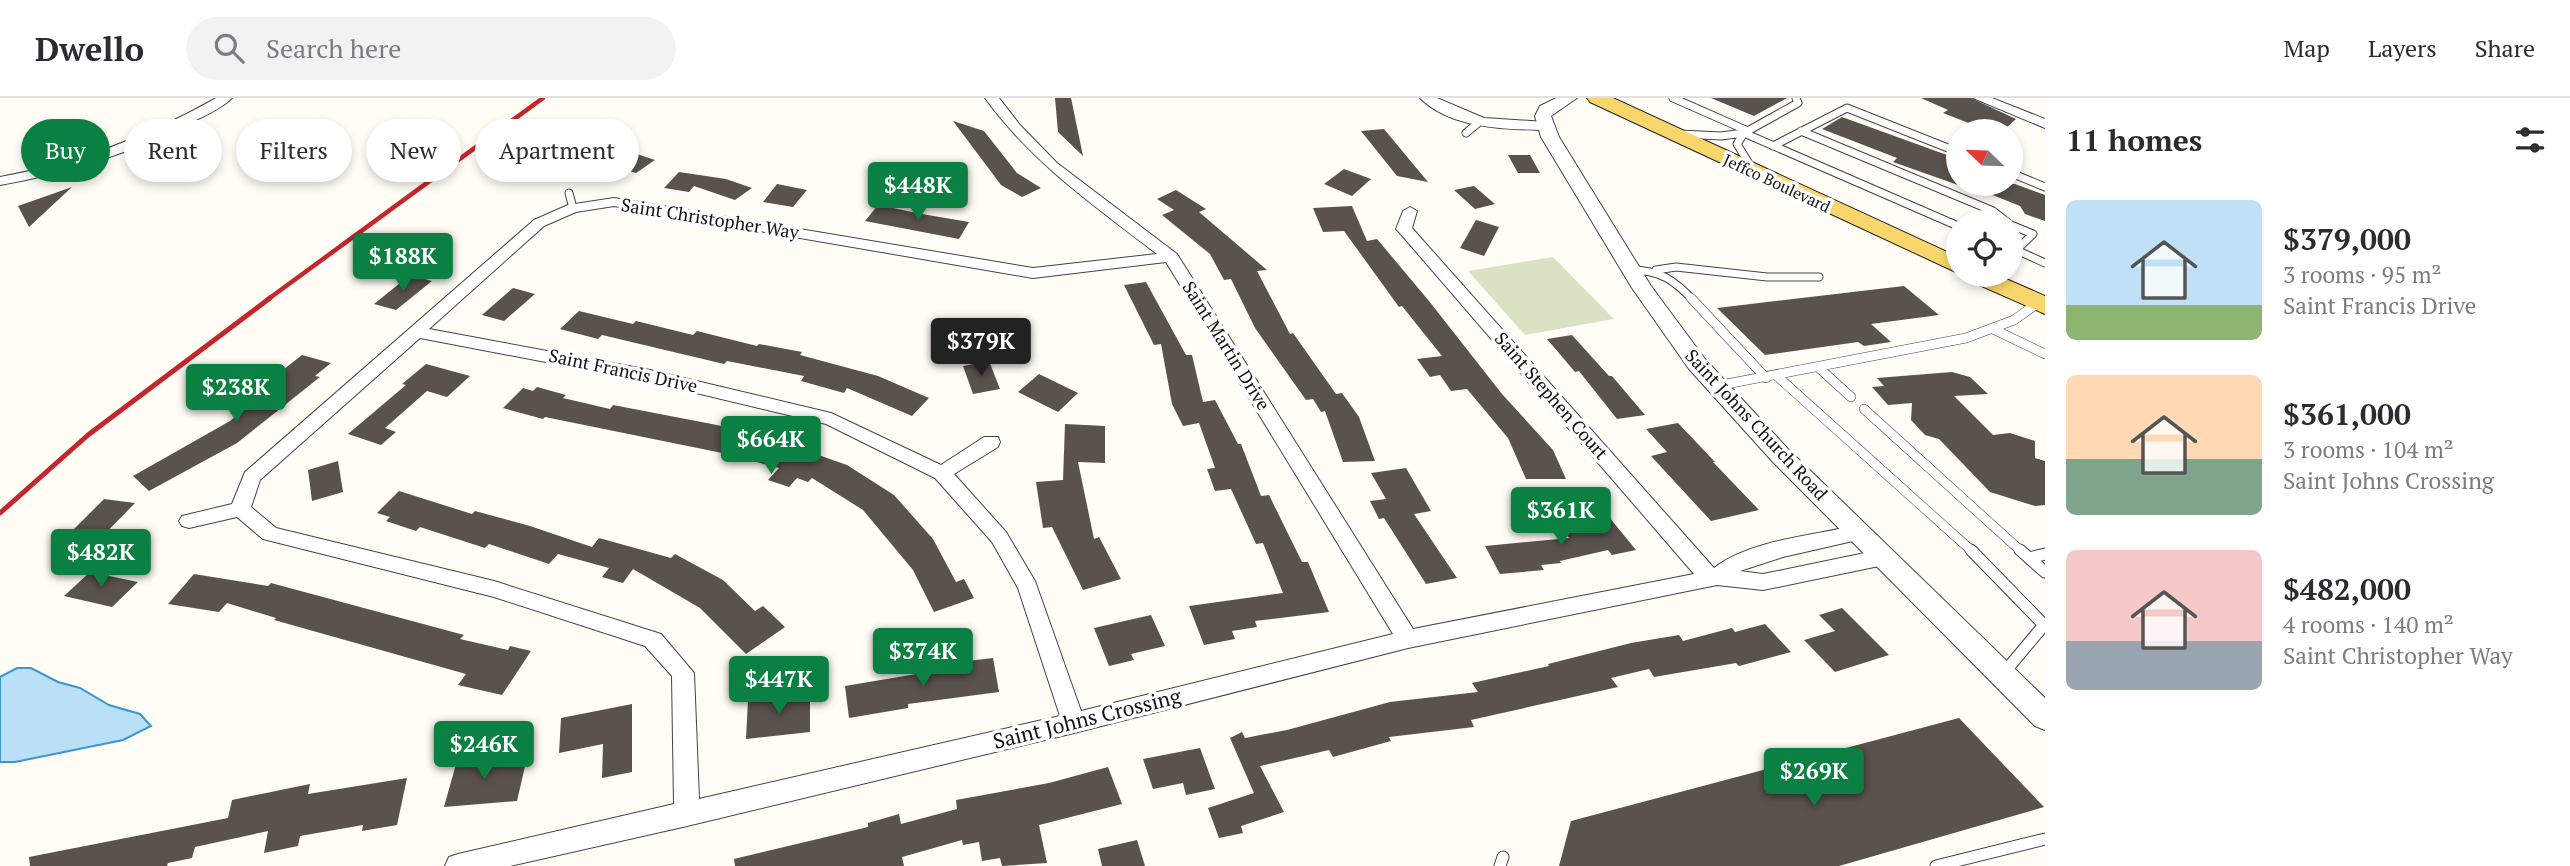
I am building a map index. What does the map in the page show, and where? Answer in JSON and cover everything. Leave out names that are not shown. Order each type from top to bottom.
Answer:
[{"type":"main road","name":"Jeffco Boulevard","points":[[1597,98],[1669,134],[1946,258]]},
{"type":"main road","points":[[2006,287],[2042,304]]},
{"type":"street","points":[[0,181],[72,166],[131,147],[175,127],[225,98]]},
{"type":"street","name":"Saint Martin Drive","points":[[992,98],[1014,128],[1052,166],[1171,257],[1408,639]]},
{"type":"street","points":[[1427,98],[1458,116],[1478,122],[1545,126],[1543,116],[1546,110],[1569,98]]},
{"type":"street","points":[[1980,98],[2045,124]]},
{"type":"street","name":"Saint Johns Church Road","points":[[1545,126],[1641,270],[1669,327],[1716,386],[1859,533],[2045,717]]},
{"type":"street","name":"Saint Christopher Way","points":[[240,509],[252,477],[539,223],[571,200],[614,202],[1032,273],[1171,257]]},
{"type":"street","name":"Saint Stephen Court","points":[[1410,211],[1404,229],[1713,577]]},
{"type":"street","name":"Saint Francis Drive","points":[[416,332],[650,376],[831,419],[942,473],[999,537],[1028,587],[1074,723]]},
{"type":"street","points":[[942,473],[991,442]]},
{"type":"street","points":[[189,521],[240,509],[270,534],[494,589],[653,640],[683,673],[687,815]]},
{"type":"street","name":"Saint Johns Crossing","points":[[1713,577],[1734,564],[1755,557],[1859,533]]},
{"type":"street","name":"Saint Johns Crossing","points":[[458,866],[687,815],[1074,723],[1408,639],[1713,577],[1763,582],[1884,557]]},
{"type":"lane","points":[[1673,98],[1773,146],[1946,221]]},
{"type":"lane","points":[[1669,134],[1721,136],[1746,132],[1798,103],[1796,98]]},
{"type":"lane","points":[[1773,146],[1847,108],[1946,147]]},
{"type":"lane","points":[[1466,133],[1478,122]]},
{"type":"lane","points":[[1801,131],[1991,210]]},
{"type":"lane","points":[[1746,132],[1737,144],[1755,173]]},
{"type":"lane","points":[[2023,178],[2045,187]]},
{"type":"lane","points":[[2023,229],[2033,234],[2023,242]]},
{"type":"lane","points":[[2023,255],[2045,263]]},
{"type":"lane","points":[[1641,270],[1676,267],[1768,277],[1819,277]]},
{"type":"lane","points":[[1641,270],[1674,280],[1772,377],[1995,572],[2044,625],[2002,674]]},
{"type":"lane","points":[[1716,386],[1966,338],[2014,320],[2042,304]]},
{"type":"lane","points":[[1993,329],[2045,354]]},
{"type":"lane","points":[[1822,366],[1851,397]]},
{"type":"lane","points":[[1864,409],[2045,572]]},
{"type":"lane","points":[[2029,558],[2045,554]]},
{"type":"lane","points":[[1936,866],[2045,839]]},
{"type":"green space","points":[[1553,257],[1614,319],[1525,335],[1468,271]]},
{"type":"water","points":[[17,668],[31,668],[58,682],[80,688],[109,705],[140,714],[151,726],[123,740],[15,762],[0,762],[0,677]]},
{"type":"building","points":[[1055,98],[1071,98],[1083,156],[1058,132]]},
{"type":"building","points":[[1711,98],[1787,98],[1754,116]]},
{"type":"building","points":[[1921,98],[1971,98],[2016,119],[1958,119],[1943,113],[1948,110]]},
{"type":"building","points":[[1842,117],[1946,155],[1946,181],[1893,162],[1897,158],[1822,129]]},
{"type":"building","points":[[953,121],[984,131],[1017,173],[1041,188],[1022,197],[1001,185]]},
{"type":"building","points":[[1384,129],[1428,182],[1397,176],[1361,131]]},
{"type":"building","points":[[639,155],[655,160],[639,171]]},
{"type":"building","points":[[1508,155],[1530,155],[1540,173],[1518,173]]},
{"type":"building","points":[[1344,169],[1371,179],[1352,196],[1324,184]]},
{"type":"building","points":[[679,172],[726,179],[752,188],[735,200],[694,186],[689,192],[664,188]]},
{"type":"building","points":[[777,184],[807,190],[793,207],[763,202]]},
{"type":"building","points":[[1474,186],[1495,204],[1475,209],[1454,190]]},
{"type":"building","points":[[72,187],[29,227],[18,206]]},
{"type":"building","points":[[2023,187],[2045,195],[2045,221],[2025,214],[2020,206],[1995,196],[2023,196]]},
{"type":"building","points":[[1176,190],[1206,209],[1199,212],[1267,270],[1257,271],[1290,334],[1293,333],[1336,394],[1342,393],[1359,417],[1375,461],[1343,462],[1325,411],[1321,412],[1313,399],[1306,400],[1255,328],[1231,279],[1224,280],[1210,254],[1162,215],[1174,210],[1157,199]]},
{"type":"building","points":[[878,205],[969,222],[959,239],[865,221]]},
{"type":"building","points":[[1352,206],[1367,241],[1377,239],[1429,301],[1502,394],[1553,450],[1566,479],[1526,479],[1508,438],[1467,389],[1451,391],[1440,375],[1430,377],[1417,359],[1442,356],[1402,306],[1399,307],[1344,231],[1323,232],[1313,208]]},
{"type":"building","points":[[1476,220],[1499,227],[1484,256],[1460,248]]},
{"type":"building","points":[[410,275],[432,281],[396,310],[374,304]]},
{"type":"building","points":[[1146,282],[1186,355],[1192,355],[1203,402],[1215,400],[1238,444],[1241,444],[1261,496],[1269,495],[1302,562],[1308,562],[1329,612],[1255,621],[1257,627],[1232,631],[1235,639],[1204,645],[1189,606],[1283,593],[1263,543],[1256,544],[1231,489],[1215,491],[1207,469],[1215,468],[1199,423],[1183,426],[1172,404],[1161,344],[1154,345],[1124,285]]},
{"type":"building","points":[[1904,286],[1939,315],[1871,324],[1891,342],[1864,346],[1858,342],[1765,355],[1717,308]]},
{"type":"building","points":[[513,288],[535,294],[504,321],[482,315]]},
{"type":"building","points":[[579,311],[633,324],[636,321],[693,335],[697,331],[757,346],[759,344],[802,352],[800,355],[878,376],[929,398],[912,416],[847,388],[844,393],[801,381],[804,376],[727,361],[724,364],[602,335],[598,339],[560,329]]},
{"type":"building","points":[[1572,335],[1645,415],[1617,419],[1579,371],[1575,372],[1547,339]]},
{"type":"building","points":[[302,355],[331,363],[315,376],[320,377],[237,443],[149,491],[133,476],[230,421],[279,382],[270,380]]},
{"type":"building","points":[[989,361],[1000,389],[973,394],[963,366]]},
{"type":"building","points":[[426,364],[470,376],[447,397],[427,391],[385,428],[396,432],[381,445],[348,434],[406,385],[402,384]]},
{"type":"building","points":[[1952,372],[1970,377],[1988,394],[1954,396],[1993,435],[2010,433],[2035,441],[2035,458],[2045,461],[2045,505],[2035,506],[1990,492],[1939,439],[1925,435],[1911,420],[1912,403],[1888,405],[1872,387],[1884,386],[1877,378]]},
{"type":"building","points":[[1039,374],[1078,393],[1058,412],[1018,392]]},
{"type":"building","points":[[537,387],[566,395],[563,398],[610,409],[613,405],[717,425],[784,443],[847,465],[894,495],[933,539],[956,582],[964,579],[974,598],[934,612],[913,570],[863,510],[812,478],[808,482],[797,478],[789,487],[768,480],[779,468],[727,454],[545,417],[543,419],[503,408],[523,388],[533,391]]},
{"type":"building","points":[[1678,423],[1759,510],[1711,521],[1651,456],[1667,452],[1646,429]]},
{"type":"building","points":[[1065,424],[1105,426],[1105,463],[1078,462],[1094,539],[1099,537],[1121,579],[1083,590],[1052,527],[1043,528],[1036,482],[1063,480]]},
{"type":"building","points":[[338,461],[343,492],[312,501],[308,470]]},
{"type":"building","points":[[1406,468],[1431,511],[1414,514],[1457,578],[1426,584],[1384,518],[1379,519],[1370,501],[1386,499],[1371,473]]},
{"type":"building","points":[[399,491],[472,514],[475,511],[530,526],[592,547],[599,538],[671,558],[675,554],[723,580],[755,611],[763,606],[785,627],[746,654],[700,608],[633,569],[623,583],[602,577],[609,568],[558,554],[549,564],[489,544],[485,548],[420,527],[416,531],[386,521],[390,517],[377,513]]},
{"type":"building","points":[[104,499],[135,503],[90,549],[59,544]]},
{"type":"building","points":[[1609,517],[1636,550],[1612,555],[1608,550],[1560,561],[1561,563],[1541,565],[1544,570],[1500,574],[1485,546],[1569,538],[1561,528]]},
{"type":"building","points":[[90,572],[138,582],[112,607],[64,596]]},
{"type":"building","points":[[194,574],[268,586],[271,583],[464,635],[460,639],[508,650],[510,646],[531,651],[502,695],[458,685],[466,674],[274,620],[276,618],[227,603],[219,612],[168,604]]},
{"type":"building","points":[[1842,608],[1889,655],[1835,672],[1804,640],[1835,631],[1819,615]]},
{"type":"building","points":[[1151,615],[1165,646],[1131,654],[1134,660],[1109,666],[1094,628]]},
{"type":"building","points":[[1765,624],[1791,652],[1739,666],[1736,663],[1654,677],[1649,669],[1611,678],[1618,687],[1471,720],[1474,727],[1389,737],[1391,741],[1333,757],[1329,750],[1260,766],[1284,812],[1241,826],[1243,833],[1219,838],[1208,808],[1254,793],[1230,738],[1242,732],[1245,738],[1287,730],[1390,702],[1478,692],[1472,683],[1549,666],[1548,664],[1631,643],[1679,635],[1683,641],[1732,628],[1735,632]]},
{"type":"building","points":[[993,658],[999,692],[908,704],[908,708],[849,718],[845,686],[934,671],[933,665]]},
{"type":"building","points":[[810,693],[810,732],[746,739],[748,700]]},
{"type":"building","points":[[632,704],[632,772],[602,778],[603,744],[559,753],[561,718]]},
{"type":"building","points":[[1959,718],[2044,807],[1839,866],[1559,866],[1571,821]]},
{"type":"building","points":[[1200,748],[1215,789],[1186,795],[1183,783],[1153,789],[1143,759]]},
{"type":"building","points":[[497,754],[495,764],[526,762],[517,801],[444,807],[458,757]]},
{"type":"building","points":[[1108,767],[1122,804],[1039,825],[1047,863],[1002,866],[1000,858],[982,861],[979,842],[963,845],[962,840],[902,857],[904,866],[735,866],[734,859],[868,827],[868,823],[899,814],[901,824],[957,809],[956,800],[1049,783]]},
{"type":"building","points":[[407,778],[397,825],[362,831],[363,825],[300,836],[298,846],[264,853],[268,831],[195,847],[192,858],[168,863],[167,866],[30,866],[29,857],[228,818],[232,800],[310,784],[308,794]]},
{"type":"building","points":[[1137,840],[1145,866],[1102,866],[1098,849]]},
{"type":"railway","points":[[267,300],[543,98]]},
{"type":"railway","points":[[0,513],[88,435],[270,298]]}]
